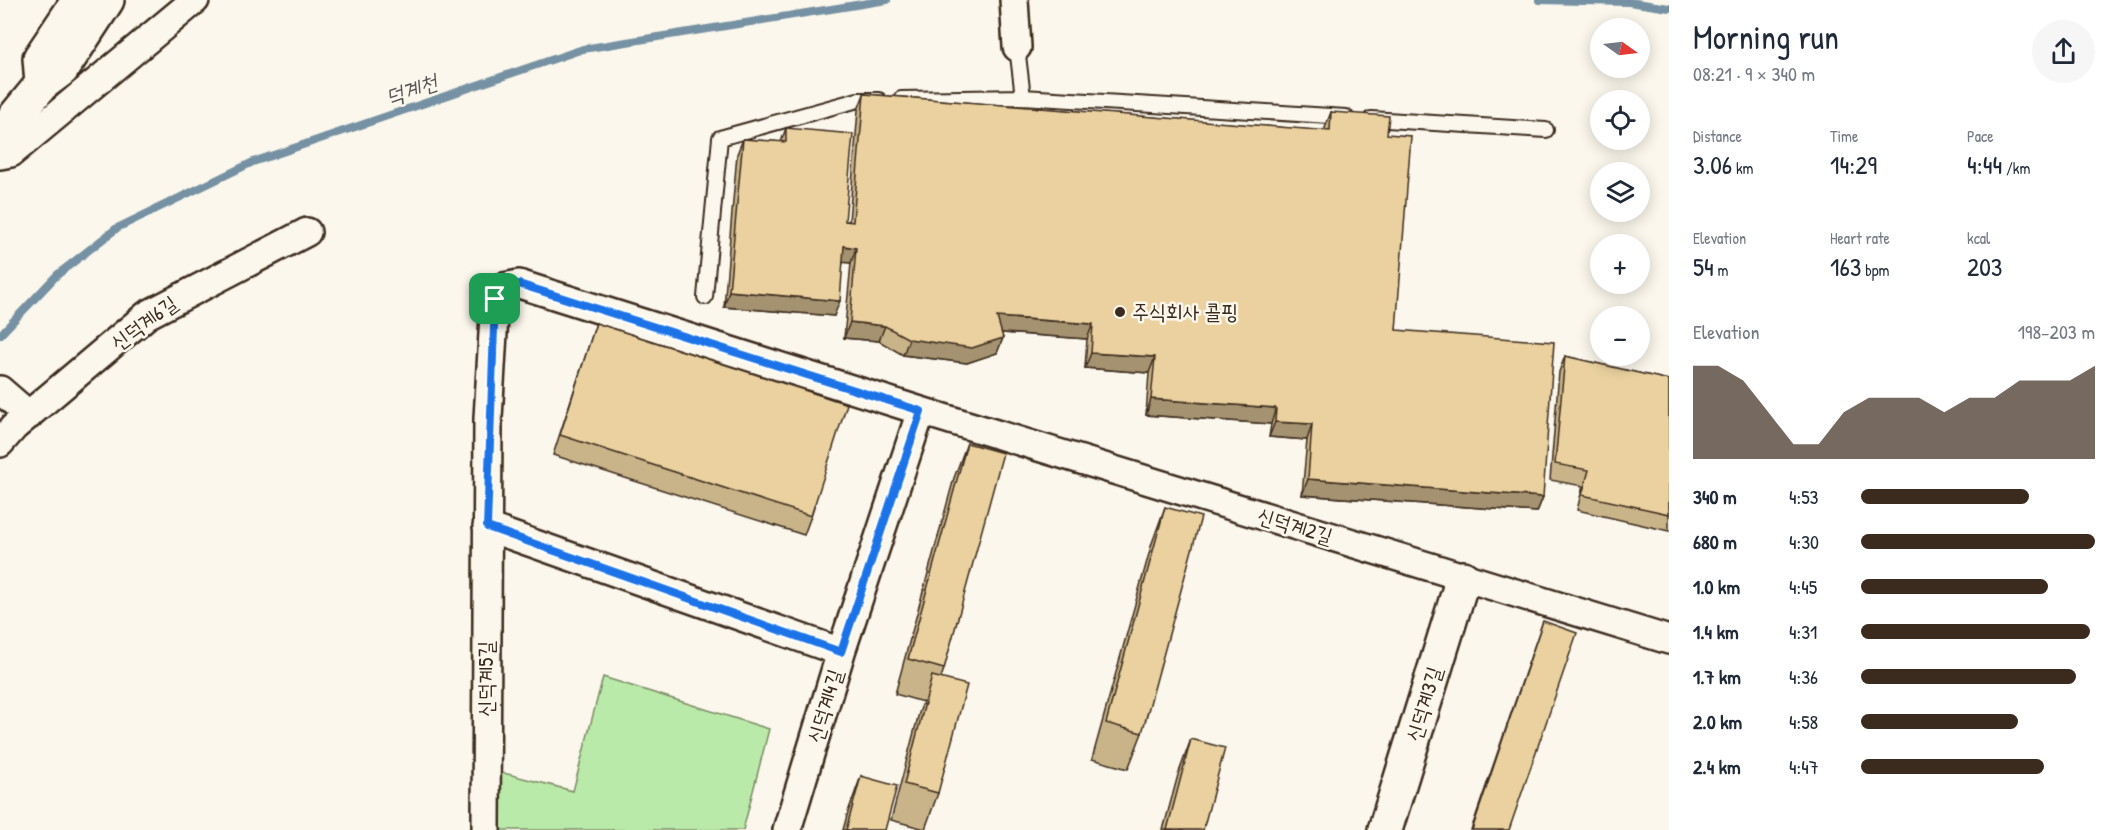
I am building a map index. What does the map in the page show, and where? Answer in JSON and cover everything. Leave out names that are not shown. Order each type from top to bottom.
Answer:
[{"type":"street","points":[[42,84],[40,58],[79,0]]},
{"type":"street","points":[[0,135],[42,84],[62,69],[107,0]]},
{"type":"street","points":[[0,155],[11,153],[195,0]]},
{"type":"street","points":[[1014,0],[1017,47]]},
{"type":"street","name":"신덕계6길","points":[[0,443],[14,402],[147,315],[307,232]]},
{"type":"street","name":"신덕계5길","points":[[486,830],[487,527],[495,299],[504,287],[519,284],[921,411]]},
{"type":"street","name":"신덕계2길","points":[[921,411],[1669,640]]},
{"type":"street","name":"신덕계4길","points":[[787,830],[841,652],[921,411]]},
{"type":"street","points":[[487,527],[841,652]]},
{"type":"street","name":"신덕계3길","points":[[1385,830],[1463,578]]},
{"type":"lane","points":[[1017,47],[1023,97]]},
{"type":"lane","points":[[705,297],[720,138],[858,100],[1023,97],[1546,130]]},
{"type":"green space","points":[[603,677],[769,729],[743,830],[497,830],[496,771],[573,791]]},
{"type":"building","name":"주식회사 콜핑","points":[[864,94],[1330,131],[1331,112],[1389,116],[1387,134],[1411,136],[1396,330],[1554,342],[1543,497],[1308,479],[1312,424],[1275,422],[1276,408],[1151,399],[1155,357],[1091,353],[1093,324],[997,317],[1003,338],[972,348],[909,339],[885,326],[850,322],[856,248],[844,246],[840,301],[729,291],[743,139],[786,142],[786,128],[853,134],[845,221],[853,222]]},
{"type":"building","points":[[596,323],[847,404],[811,516],[560,435]]},
{"type":"building","points":[[1565,356],[1590,362],[1590,366],[1608,366],[1669,380],[1669,514],[1582,495],[1589,470],[1555,464]]},
{"type":"building","points":[[967,443],[1003,453],[944,669],[908,659]]},
{"type":"building","points":[[1165,507],[1201,517],[1142,733],[1106,723]]},
{"type":"building","points":[[1543,621],[1577,633],[1509,830],[1472,830]]},
{"type":"building","points":[[932,676],[967,685],[938,793],[904,784]]},
{"type":"building","points":[[1191,739],[1225,748],[1203,830],[1167,830]]},
{"type":"building","points":[[861,776],[897,786],[885,830],[846,830]]},
{"type":"waterway","name":"덕계천","points":[[0,335],[57,275],[117,228],[253,162],[583,49],[887,0]]},
{"type":"waterway","name":"덕계천","points":[[1539,0],[1629,2],[1669,8]]},
{"type":"place","name":"주식회사 콜핑","points":[[1120,312]]},
{"type":"route","points":[[519,284],[921,411],[841,652],[487,527],[488,418],[495,299],[504,287],[519,284]]}]
